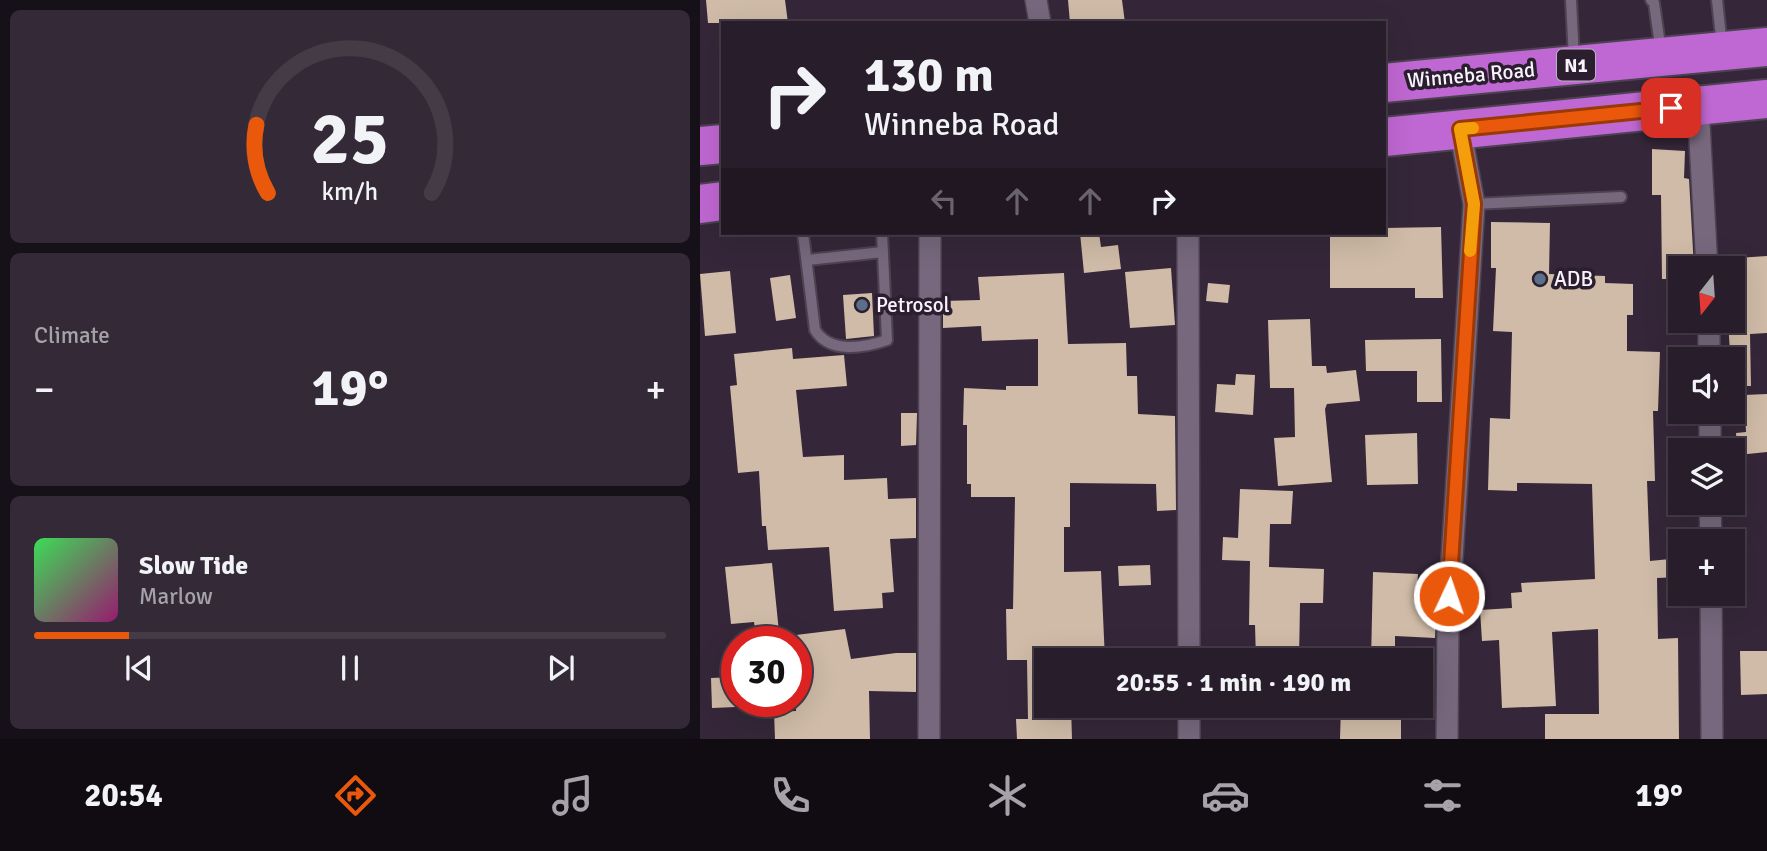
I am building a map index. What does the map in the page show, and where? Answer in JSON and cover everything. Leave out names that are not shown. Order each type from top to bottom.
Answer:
[{"type":"highway","name":"Winneba Road","points":[[1386,83],[1767,47]]},
{"type":"highway","points":[[1386,136],[1767,99]]},
{"type":"highway","points":[[700,146],[721,144]]},
{"type":"highway","points":[[700,204],[721,201]]},
{"type":"street","points":[[1036,0],[1040,21]]},
{"type":"street","points":[[1698,105],[1706,256]]},
{"type":"street","points":[[1447,739],[1449,595],[1474,204],[1460,129]]},
{"type":"street","points":[[929,739],[927,618],[930,235]]},
{"type":"street","points":[[1188,235],[1189,648]]},
{"type":"street","points":[[1711,606],[1712,739]]},
{"type":"street","points":[[1189,718],[1189,739]]},
{"type":"lane","points":[[1571,0],[1575,65]]},
{"type":"lane","points":[[1651,0],[1662,57]]},
{"type":"lane","points":[[1717,0],[1722,51]]},
{"type":"lane","points":[[1474,204],[1621,197]]},
{"type":"lane","points":[[803,235],[816,330],[822,341],[832,346],[869,346],[887,340],[882,235]]},
{"type":"lane","points":[[807,260],[883,252]]},
{"type":"building","points":[[706,0],[785,0],[788,21],[708,23]]},
{"type":"building","points":[[1068,0],[1122,0],[1125,21],[1070,21]]},
{"type":"building","points":[[1652,149],[1685,151],[1684,178],[1689,179],[1693,256],[1668,256],[1668,279],[1662,279],[1661,195],[1652,195]]},
{"type":"building","points":[[1491,222],[1550,223],[1549,274],[1605,276],[1605,283],[1633,284],[1633,315],[1627,315],[1627,351],[1660,352],[1658,411],[1653,411],[1655,481],[1647,481],[1650,561],[1668,559],[1668,578],[1657,578],[1658,639],[1678,638],[1679,739],[1545,739],[1545,714],[1599,714],[1598,629],[1552,632],[1556,706],[1502,708],[1499,640],[1482,641],[1480,610],[1512,608],[1511,593],[1522,592],[1521,583],[1595,579],[1592,484],[1517,483],[1517,491],[1488,490],[1490,418],[1510,419],[1512,332],[1493,331],[1496,268],[1491,268]]},
{"type":"building","points":[[1441,227],[1443,298],[1415,298],[1415,288],[1330,288],[1330,235],[1386,235],[1386,228]]},
{"type":"building","points":[[1080,235],[1099,235],[1101,247],[1118,245],[1121,269],[1084,273]]},
{"type":"building","points":[[1767,256],[1767,333],[1750,334],[1751,386],[1745,386],[1745,347],[1730,347],[1729,333],[1745,333],[1745,257]]},
{"type":"building","points":[[1171,268],[1175,325],[1130,328],[1125,272]]},
{"type":"building","points":[[730,271],[736,333],[705,336],[700,274]]},
{"type":"building","points":[[1064,273],[1068,344],[1126,343],[1127,376],[1137,376],[1138,414],[1175,416],[1176,510],[1157,511],[1156,484],[1070,483],[1070,527],[1064,527],[1064,572],[1101,571],[1104,648],[1034,648],[1034,718],[1071,718],[1072,739],[1017,739],[1016,719],[1028,719],[1027,660],[1007,660],[1006,609],[1013,609],[1015,497],[971,497],[971,484],[967,484],[967,425],[963,425],[964,388],[1006,390],[1006,386],[1038,386],[1038,339],[982,341],[981,326],[943,328],[943,301],[980,300],[978,277]]},
{"type":"building","points":[[790,275],[796,318],[776,321],[770,278]]},
{"type":"building","points":[[1208,283],[1230,285],[1228,303],[1206,301]]},
{"type":"building","points":[[872,293],[874,336],[846,339],[843,295]]},
{"type":"building","points":[[1310,319],[1312,366],[1326,366],[1327,373],[1356,370],[1360,401],[1327,404],[1325,409],[1332,482],[1278,486],[1274,438],[1295,437],[1294,388],[1270,388],[1268,320]]},
{"type":"building","points":[[1441,339],[1442,402],[1417,402],[1417,371],[1366,371],[1365,340]]},
{"type":"building","points":[[792,348],[793,359],[844,355],[847,386],[796,390],[803,457],[844,455],[844,480],[887,478],[888,499],[916,498],[916,538],[890,539],[894,592],[882,593],[883,608],[834,611],[829,547],[768,550],[766,526],[762,526],[759,471],[738,473],[730,386],[737,385],[734,354]]},
{"type":"building","points":[[1236,374],[1255,375],[1253,415],[1215,412],[1217,384],[1235,385]]},
{"type":"building","points":[[1767,394],[1767,452],[1745,454],[1745,438],[1736,438],[1736,433],[1746,432],[1745,395]]},
{"type":"building","points":[[901,413],[917,413],[916,445],[901,446]]},
{"type":"building","points":[[1417,433],[1418,484],[1367,485],[1365,435]]},
{"type":"building","points":[[1240,489],[1293,491],[1291,524],[1270,524],[1269,567],[1324,569],[1323,603],[1300,603],[1299,648],[1256,648],[1255,625],[1249,625],[1250,561],[1222,560],[1223,537],[1238,538]]},
{"type":"building","points":[[772,563],[778,626],[755,626],[754,622],[731,624],[725,567]]},
{"type":"building","points":[[1150,565],[1151,585],[1119,586],[1118,566]]},
{"type":"building","points":[[1373,572],[1418,574],[1417,589],[1437,592],[1435,638],[1395,636],[1395,648],[1371,648]]},
{"type":"building","points":[[845,629],[851,659],[916,653],[916,692],[869,691],[870,739],[775,739],[774,717],[812,717],[812,633]]},
{"type":"building","points":[[1740,651],[1767,651],[1767,694],[1741,695]]},
{"type":"building","points":[[711,678],[721,678],[721,708],[712,708]]},
{"type":"building","points":[[1341,718],[1401,718],[1401,739],[1340,739]]},
{"type":"slow traffic","points":[[1470,251],[1474,204],[1460,129],[1473,128]]},
{"type":"place","name":"ADB","points":[[1540,279]]},
{"type":"place","name":"Petrosol","points":[[862,305]]},
{"type":"route","points":[[1449,596],[1474,204],[1460,129],[1671,108]]}]
